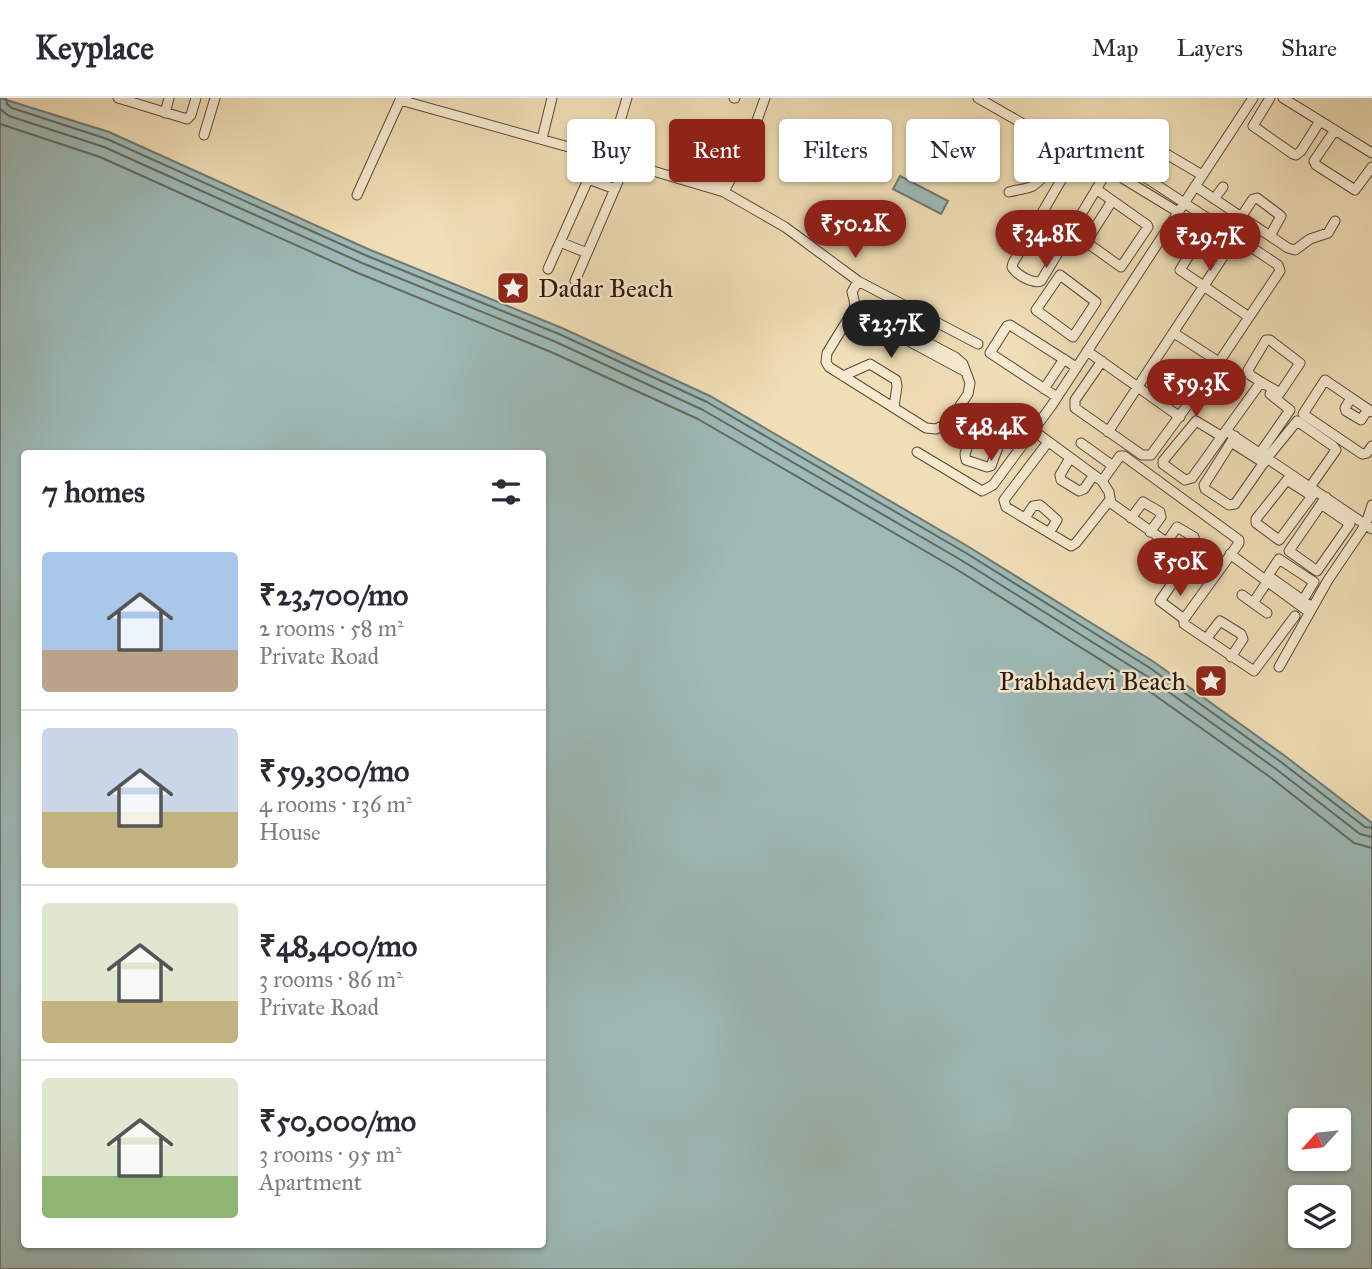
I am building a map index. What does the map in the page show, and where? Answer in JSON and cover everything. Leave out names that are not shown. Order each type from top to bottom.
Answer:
[{"type":"street","points":[[118,98],[138,101],[164,113],[189,119],[196,98]]},
{"type":"street","points":[[164,113],[169,98]]},
{"type":"street","points":[[204,135],[215,98]]},
{"type":"street","points":[[542,139],[552,98]]},
{"type":"street","points":[[621,119],[627,98]]},
{"type":"street","points":[[758,119],[765,98]]},
{"type":"street","points":[[978,98],[1048,138],[1053,151],[1051,162],[1032,186],[1009,192]]},
{"type":"street","points":[[917,452],[982,491],[993,485],[1034,431],[1253,98]]},
{"type":"street","points":[[1270,98],[1253,126],[1293,154],[1301,151],[1320,121]]},
{"type":"street","points":[[1283,98],[1372,153]]},
{"type":"street","points":[[356,195],[400,99],[567,146]]},
{"type":"street","points":[[1335,130],[1314,161],[1316,165],[1355,190],[1372,167]]},
{"type":"street","points":[[1102,361],[1074,403],[1076,410],[1147,456],[1154,453],[1279,274],[1280,268],[1126,164],[1126,161],[1142,139],[1202,175]]},
{"type":"street","points":[[655,170],[706,183],[718,185],[719,182]]},
{"type":"street","points":[[548,269],[587,181],[615,189]]},
{"type":"street","points":[[575,281],[618,182]]},
{"type":"street","points":[[724,192],[729,182]]},
{"type":"street","points":[[1059,182],[1013,263],[1015,272],[1033,282],[1041,281],[1100,182]]},
{"type":"street","points":[[1131,182],[1178,212]]},
{"type":"street","points":[[706,183],[785,227],[858,281],[978,344]]},
{"type":"street","points":[[1195,186],[1241,218],[1295,250],[1310,239],[1328,233],[1335,221]]},
{"type":"street","points":[[1214,200],[1223,187]]},
{"type":"street","points":[[1096,189],[1147,225],[1149,229],[1121,267],[1086,242],[1112,201]]},
{"type":"street","points":[[1241,218],[1253,199],[1257,198],[1281,216],[1270,236]]},
{"type":"street","points":[[1210,221],[1180,267],[1182,272],[1249,317]]},
{"type":"street","points":[[1108,432],[1236,237]]},
{"type":"street","points":[[560,242],[587,253]]},
{"type":"street","points":[[1062,275],[1095,299],[1096,303],[1084,321],[1072,337],[1036,311],[1059,276],[1062,275]]},
{"type":"street","points":[[854,307],[956,357],[963,364],[970,383],[968,394],[948,423],[936,429],[926,428],[829,367],[826,362],[827,353],[854,307],[852,292],[858,281]]},
{"type":"street","points":[[1084,321],[1100,331]]},
{"type":"street","points":[[1054,401],[1044,389],[990,353],[1007,326],[1010,325],[1076,367]]},
{"type":"street","points":[[1174,333],[1219,362]]},
{"type":"street","points":[[1233,439],[1204,485],[1205,489],[1229,505],[1236,504],[1290,410],[1259,384],[1248,370],[1266,340],[1270,340],[1299,361],[1300,365],[1280,393],[1259,384]]},
{"type":"street","points":[[1087,351],[1180,417]]},
{"type":"street","points":[[1044,389],[1064,359]]},
{"type":"street","points":[[843,376],[870,364],[896,380],[894,407]]},
{"type":"street","points":[[1370,411],[1324,380],[1303,414],[1362,454],[1367,453],[1372,446]]},
{"type":"street","points":[[1259,384],[1223,433],[1189,480],[1163,464],[1196,421],[1223,433],[1313,491],[1350,524],[1317,571],[1289,551],[1323,500]]},
{"type":"street","points":[[1009,418],[991,466],[966,460],[965,454],[979,411],[985,409],[1009,418],[1034,431],[1098,478],[1109,492],[1109,501],[1074,545],[1068,545],[1006,507],[1004,500],[1048,442]]},
{"type":"street","points":[[1264,458],[1295,422],[1302,423],[1336,450],[1313,491],[1279,540],[1256,523],[1256,519],[1287,480],[1313,491]]},
{"type":"street","points":[[1081,443],[1097,448],[1113,466]]},
{"type":"street","points":[[1070,458],[1059,475],[1061,480],[1079,491],[1113,466],[1120,456],[1124,456],[1237,537],[1239,542],[1184,619],[1184,624],[1231,657],[1251,670],[1256,670],[1295,615]]},
{"type":"street","points":[[1323,500],[1369,526]]},
{"type":"street","points":[[1109,501],[1214,576]]},
{"type":"street","points":[[1131,518],[1141,503],[1145,502],[1162,514],[1150,532]]},
{"type":"street","points":[[1025,519],[1034,506],[1040,505],[1057,520],[1049,533]]},
{"type":"street","points":[[1279,667],[1311,609],[1369,526],[1372,505]]},
{"type":"street","points":[[1166,542],[1177,527],[1194,537],[1195,541],[1160,601],[1184,619]]},
{"type":"street","points":[[1230,554],[1267,582],[1311,609]]},
{"type":"street","points":[[1303,600],[1314,582],[1279,559],[1269,576],[1303,600],[1311,609]]},
{"type":"street","points":[[1253,603],[1267,582]]},
{"type":"street","points":[[1242,594],[1267,613]]},
{"type":"street","points":[[1206,639],[1218,622],[1222,621],[1244,637],[1231,657]]},
{"type":"water","points":[[0,98],[109,132],[368,249],[562,328],[710,396],[969,547],[1154,662],[1285,756],[1372,823],[1372,1269],[0,1269]]},
{"type":"water","points":[[900,176],[906,182],[912,182],[948,201],[941,214],[893,189]]},
{"type":"place","name":"Dadar Beach","points":[[513,288]]},
{"type":"place","name":"Prabhadevi Beach","points":[[1211,681]]}]
